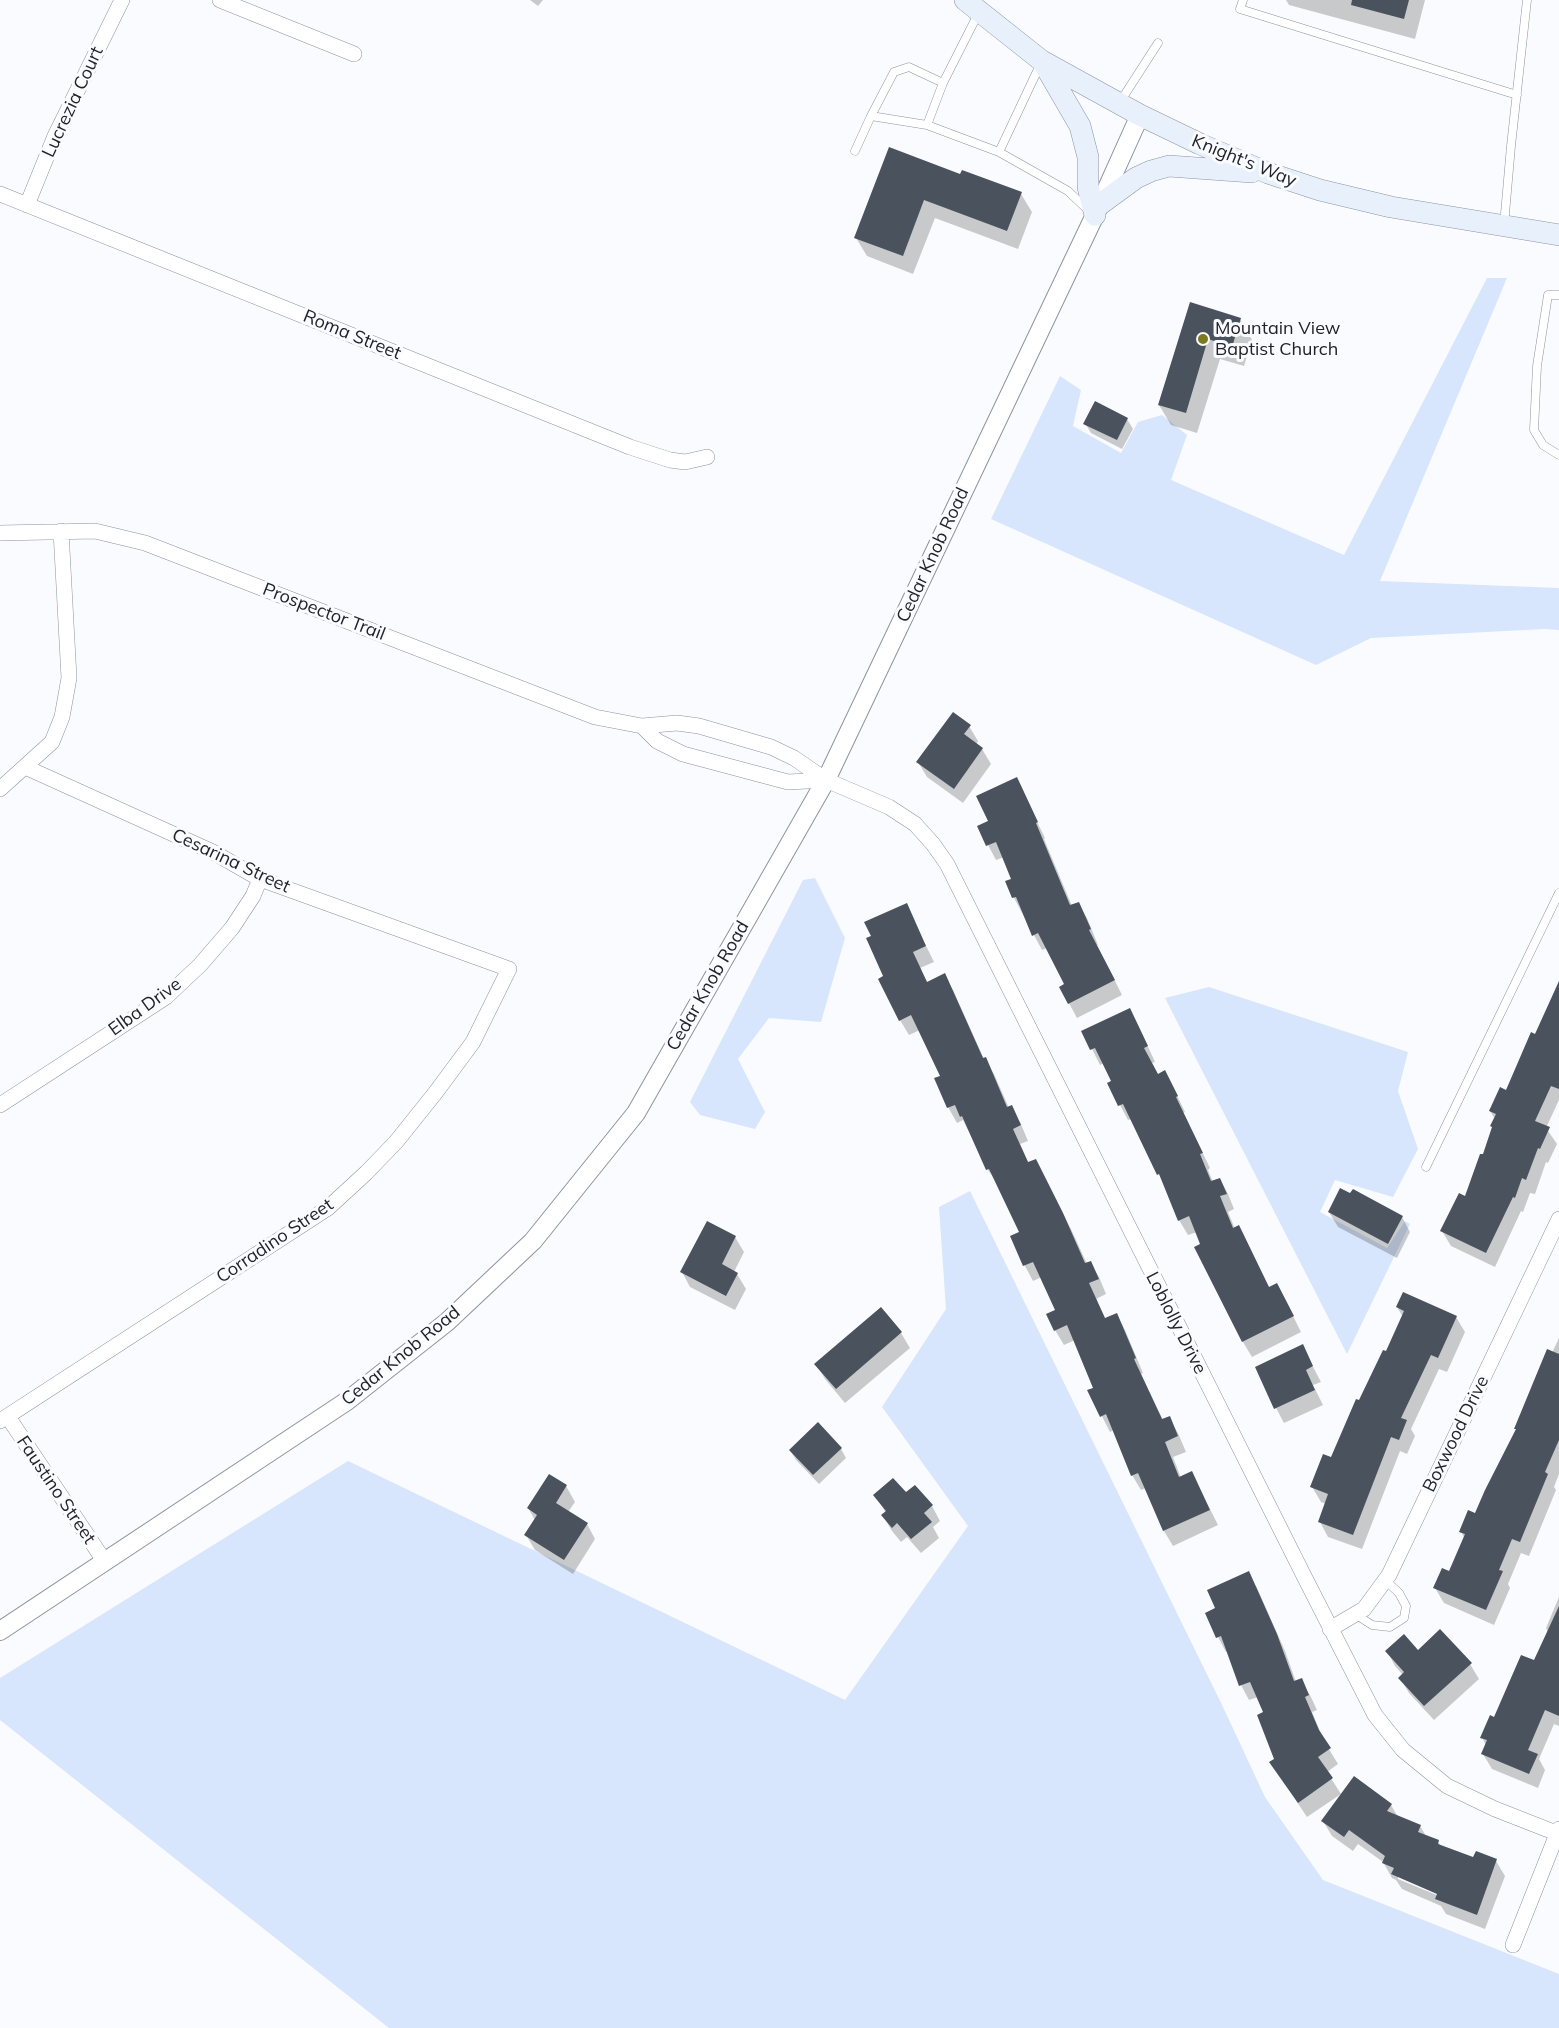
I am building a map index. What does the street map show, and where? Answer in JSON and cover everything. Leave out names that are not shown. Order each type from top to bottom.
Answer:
[{"type":"main road","name":"Knight's Way","points":[[972,6],[1042,61],[1140,115],[1268,173],[1320,190],[1391,207],[1559,235]]},
{"type":"main road","points":[[1042,61],[1080,126],[1088,158],[1088,187],[1097,210],[1136,178],[1170,166],[1268,173]]},
{"type":"street","name":"Lucrezia Court","points":[[27,205],[55,136],[122,0]]},
{"type":"street","points":[[220,0],[354,54]]},
{"type":"street","name":"Cedar Knob Road","points":[[0,1631],[347,1401],[447,1322],[533,1241],[636,1113],[826,780],[1140,115]]},
{"type":"street","name":"Roma Street","points":[[0,194],[630,447],[670,460],[685,462],[707,457]]},
{"type":"street","points":[[0,789],[52,742],[62,717],[69,678],[61,531]]},
{"type":"street","name":"Prospector Trail","points":[[0,533],[95,531],[145,543],[595,717],[642,726],[677,723],[699,726],[747,738],[794,758],[826,780]]},
{"type":"street","name":"Prospector Trail","points":[[642,726],[657,741],[683,754],[788,782],[826,780]]},
{"type":"street","name":"Cesarina Street","points":[[26,767],[213,852],[260,879],[509,969]]},
{"type":"street","name":"Loblolly Drive","points":[[826,780],[888,807],[915,824],[947,864],[1375,1715],[1403,1750],[1447,1786],[1495,1809],[1558,1832]]},
{"type":"street","name":"Elba Drive","points":[[0,1105],[166,997],[200,965],[232,928],[253,896],[260,879]]},
{"type":"street","name":"Corradino Street","points":[[4,1419],[328,1208],[396,1142],[473,1042],[509,969]]},
{"type":"street","name":"Boxwood Drive","points":[[1330,1629],[1364,1609],[1389,1575],[1559,1220]]},
{"type":"street","name":"Faustino Street","points":[[4,1419],[105,1562]]},
{"type":"street","points":[[1513,1945],[1558,1832]]},
{"type":"lane","points":[[1243,0],[1240,9],[1517,95]]},
{"type":"lane","points":[[1504,227],[1510,147],[1527,0]]},
{"type":"lane","points":[[927,125],[972,6]]},
{"type":"lane","points":[[1119,104],[1158,43]]},
{"type":"lane","points":[[999,152],[1042,61]]},
{"type":"lane","points":[[855,151],[894,72],[909,67],[943,83]]},
{"type":"lane","points":[[871,116],[927,125],[999,152],[1097,210]]},
{"type":"lane","points":[[1559,296],[1548,295],[1537,366],[1534,430],[1543,445],[1559,455]]},
{"type":"lane","points":[[1426,1167],[1559,893]]},
{"type":"lane","points":[[1355,1614],[1372,1625],[1390,1627],[1404,1618],[1406,1606],[1403,1599],[1385,1580]]},
{"type":"shaded area","points":[[1487,278],[1507,278],[1380,581],[1559,588],[1559,630],[1371,638],[1316,665],[991,519],[1060,376],[1081,390],[1073,426],[1121,453],[1138,422],[1162,415],[1187,435],[1171,480],[1344,555]]},
{"type":"shaded area","points":[[815,878],[845,938],[821,1022],[769,1018],[738,1059],[765,1112],[755,1129],[700,1115],[690,1102],[803,880]]},
{"type":"shaded area","points":[[1209,987],[1408,1052],[1398,1091],[1418,1149],[1393,1197],[1335,1180],[1320,1212],[1387,1248],[1405,1221],[1410,1224],[1347,1354],[1165,998]]},
{"type":"shaded area","points":[[970,1191],[1265,1797],[1323,1880],[1559,1974],[1559,2028],[389,2028],[0,1720],[0,1678],[348,1461],[845,1700],[968,1526],[882,1407],[946,1309],[939,1207]]},
{"type":"building","points":[[1352,0],[1409,0],[1404,19],[1351,5]]},
{"type":"building","points":[[889,147],[960,174],[962,170],[1022,192],[1007,231],[924,200],[903,256],[854,238]]},
{"type":"building","points":[[1190,302],[1241,318],[1232,347],[1208,339],[1186,413],[1158,405]]},
{"type":"building","points":[[1095,401],[1128,418],[1117,440],[1083,424]]},
{"type":"building","points":[[953,712],[971,725],[964,734],[983,748],[954,789],[916,762]]},
{"type":"building","points":[[1017,777],[1038,822],[1036,823],[1070,905],[1079,902],[1091,929],[1089,930],[1115,980],[1068,1004],[1059,987],[1064,984],[1038,933],[1032,936],[1016,897],[1012,898],[1005,881],[1011,879],[996,842],[986,846],[977,826],[988,821],[976,796]]},
{"type":"building","points":[[907,903],[926,946],[913,952],[927,982],[945,973],[983,1058],[986,1057],[1007,1107],[1012,1105],[1021,1125],[1013,1129],[1028,1162],[1036,1159],[1085,1263],[1091,1261],[1099,1279],[1089,1283],[1105,1318],[1117,1313],[1136,1358],[1134,1359],[1162,1419],[1170,1416],[1178,1436],[1165,1442],[1179,1477],[1192,1471],[1210,1510],[1163,1531],[1138,1473],[1131,1476],[1106,1414],[1100,1417],[1087,1390],[1093,1388],[1067,1325],[1054,1331],[1046,1314],[1055,1310],[1033,1262],[1023,1266],[1010,1236],[1019,1232],[989,1169],[986,1170],[962,1116],[960,1117],[955,1105],[947,1108],[934,1078],[940,1076],[911,1015],[899,1021],[878,979],[883,976],[866,938],[871,936],[864,922]]},
{"type":"building","points":[[1559,981],[1559,1089],[1551,1086],[1535,1121],[1550,1127],[1540,1149],[1538,1148],[1526,1180],[1522,1178],[1515,1198],[1513,1197],[1486,1253],[1440,1231],[1459,1193],[1465,1196],[1480,1154],[1483,1154],[1492,1127],[1490,1126],[1496,1114],[1489,1111],[1500,1087],[1506,1090],[1531,1032],[1535,1034]]},
{"type":"building","points":[[1130,1008],[1148,1046],[1144,1048],[1158,1074],[1165,1070],[1178,1096],[1176,1097],[1203,1153],[1200,1154],[1211,1181],[1220,1178],[1227,1194],[1220,1196],[1233,1228],[1239,1225],[1269,1287],[1277,1283],[1294,1316],[1242,1342],[1194,1247],[1200,1244],[1189,1216],[1178,1221],[1159,1174],[1157,1175],[1123,1104],[1118,1106],[1107,1083],[1111,1081],[1095,1048],[1090,1050],[1081,1031]]},
{"type":"building","points":[[1340,1188],[1350,1193],[1353,1189],[1403,1216],[1388,1244],[1328,1212]]},
{"type":"building","points":[[707,1221],[736,1236],[722,1264],[738,1273],[726,1296],[680,1272]]},
{"type":"building","points":[[1403,1292],[1457,1316],[1438,1358],[1431,1355],[1401,1418],[1407,1420],[1399,1440],[1391,1437],[1353,1535],[1318,1522],[1328,1494],[1310,1487],[1323,1454],[1331,1457],[1356,1399],[1359,1400],[1383,1350],[1386,1351],[1404,1311],[1396,1307]]},
{"type":"building","points":[[881,1307],[902,1332],[836,1389],[814,1364]]},
{"type":"building","points":[[1303,1344],[1313,1366],[1306,1370],[1315,1390],[1274,1409],[1255,1367]]},
{"type":"building","points":[[1547,1349],[1559,1354],[1559,1440],[1545,1472],[1548,1474],[1520,1542],[1512,1539],[1499,1570],[1503,1571],[1486,1610],[1433,1588],[1442,1568],[1449,1571],[1465,1534],[1459,1532],[1468,1510],[1475,1513],[1516,1429],[1514,1429]]},
{"type":"building","points":[[818,1422],[842,1448],[813,1475],[789,1450]]},
{"type":"building","points":[[549,1474],[567,1485],[556,1503],[588,1523],[564,1560],[524,1535],[537,1515],[527,1508]]},
{"type":"building","points":[[893,1478],[906,1492],[915,1485],[933,1505],[924,1513],[932,1522],[911,1539],[897,1523],[892,1528],[881,1515],[886,1511],[873,1495]]},
{"type":"building","points":[[1249,1571],[1277,1634],[1294,1681],[1302,1678],[1309,1695],[1305,1697],[1319,1730],[1331,1748],[1318,1757],[1333,1778],[1298,1803],[1269,1762],[1274,1759],[1257,1715],[1263,1712],[1250,1682],[1239,1686],[1221,1636],[1216,1638],[1205,1613],[1215,1608],[1207,1590]]},
{"type":"building","points":[[1559,1606],[1559,1716],[1545,1710],[1528,1750],[1538,1754],[1529,1774],[1481,1754],[1487,1740],[1480,1738],[1490,1715],[1494,1717],[1521,1655],[1534,1660]]},
{"type":"building","points":[[1440,1629],[1472,1663],[1424,1706],[1398,1678],[1404,1672],[1385,1651],[1404,1634],[1418,1650]]},
{"type":"building","points":[[1354,1776],[1392,1804],[1387,1811],[1421,1825],[1418,1832],[1439,1840],[1438,1844],[1473,1857],[1476,1851],[1497,1859],[1477,1915],[1435,1899],[1437,1894],[1391,1874],[1394,1868],[1382,1863],[1385,1856],[1349,1830],[1344,1837],[1321,1821]]},
{"type":"place","name":"Mountain View Baptist Church","points":[[1203,339]]}]
